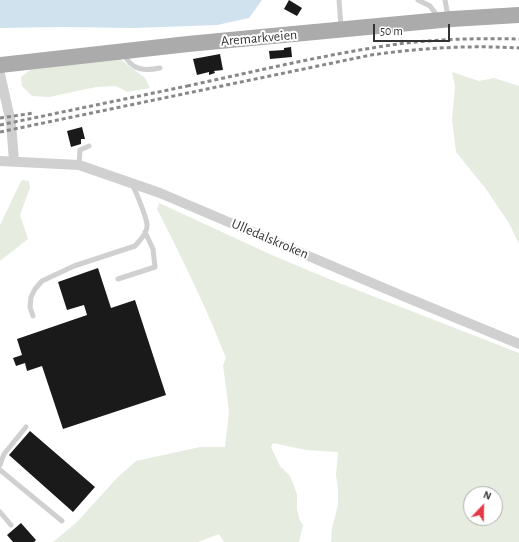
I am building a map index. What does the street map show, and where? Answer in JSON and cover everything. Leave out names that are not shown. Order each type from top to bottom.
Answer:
[{"type":"main road","name":"Aremarkveien","points":[[0,65],[341,30],[445,20],[519,15]]},
{"type":"street","points":[[0,74],[3,101],[12,129],[14,161]]},
{"type":"street","name":"Ulledalskroken","points":[[0,161],[79,165],[132,183],[174,198],[519,344]]},
{"type":"lane","points":[[339,0],[341,30]]},
{"type":"lane","points":[[418,0],[430,6],[445,20]]},
{"type":"lane","points":[[445,0],[445,20]]},
{"type":"lane","points":[[123,52],[126,59],[138,68],[147,70],[160,68]]},
{"type":"lane","points":[[79,165],[80,150],[89,146]]},
{"type":"lane","points":[[33,316],[30,307],[31,297],[35,289],[42,281],[74,266],[134,246],[145,232],[147,224],[132,183]]},
{"type":"lane","points":[[118,278],[155,267],[153,249],[145,232]]},
{"type":"lane","points":[[0,465],[4,454],[26,427]]},
{"type":"lane","points":[[0,470],[62,521]]},
{"type":"lane","points":[[0,512],[11,525]]},
{"type":"shaded area","points":[[120,59],[145,78],[150,88],[127,92],[116,86],[96,87],[49,97],[32,96],[22,86],[21,77],[33,68]]},
{"type":"shaded area","points":[[452,72],[479,81],[494,78],[519,86],[519,244],[509,223],[486,189],[456,152],[452,120],[455,86]]},
{"type":"shaded area","points":[[21,181],[29,181],[30,188],[20,215],[28,239],[0,261],[0,225]]},
{"type":"shaded area","points":[[159,203],[274,256],[334,281],[519,353],[519,542],[331,542],[332,528],[338,505],[336,475],[338,452],[306,450],[273,443],[271,447],[280,466],[290,476],[297,494],[297,509],[300,521],[303,525],[299,542],[224,542],[219,534],[198,542],[53,542],[77,522],[117,478],[136,461],[200,447],[225,447],[229,411],[223,365],[226,358],[176,246],[157,209]]},
{"type":"water","points":[[0,0],[262,0],[249,18],[217,25],[134,28],[0,28]]},
{"type":"building","points":[[289,0],[302,8],[297,16],[284,9]]},
{"type":"building","points":[[291,47],[292,57],[270,59],[269,51],[284,50],[284,48]]},
{"type":"building","points":[[220,54],[223,70],[214,71],[215,73],[209,75],[209,72],[197,75],[193,59]]},
{"type":"building","points":[[82,127],[85,139],[81,139],[81,144],[71,147],[67,131]]},
{"type":"building","points":[[98,268],[111,308],[135,300],[166,395],[63,429],[42,366],[27,371],[25,363],[16,366],[13,358],[22,355],[17,339],[87,315],[84,305],[67,310],[58,282]]},
{"type":"building","points":[[30,431],[95,487],[73,512],[9,455]]},
{"type":"building","points":[[21,523],[36,540],[34,542],[13,542],[7,535]]},
{"type":"railway","points":[[187,86],[318,58],[398,44],[458,39],[519,39]]},
{"type":"railway","points":[[0,132],[371,55],[445,48],[519,48]]},
{"type":"railway","points":[[0,125],[192,85]]},
{"type":"railway","points":[[0,118],[34,113]]}]
